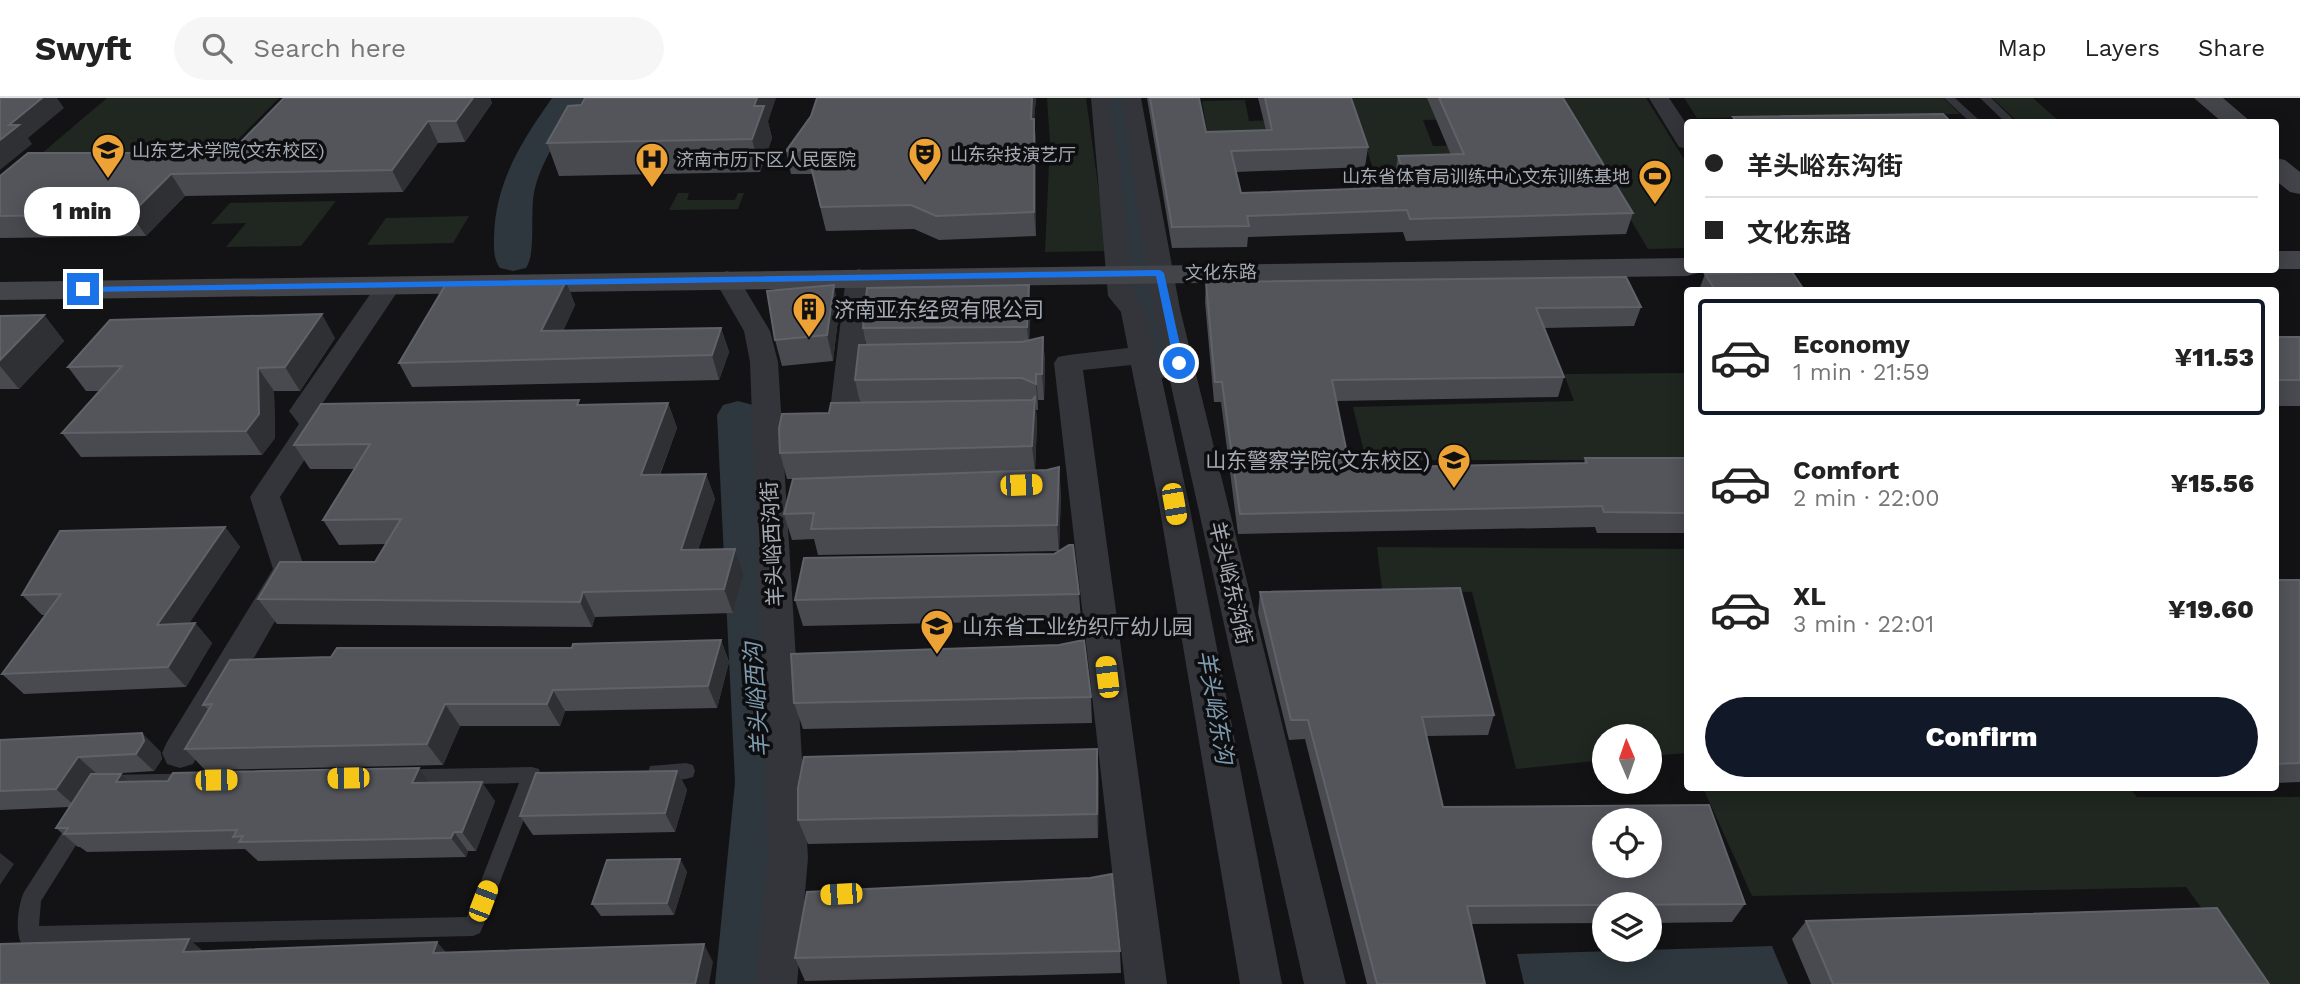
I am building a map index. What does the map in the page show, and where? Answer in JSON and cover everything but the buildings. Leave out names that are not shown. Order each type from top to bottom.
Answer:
[{"type":"main road","points":[[2188,98],[2215,119]]},
{"type":"main road","points":[[2207,98],[2234,119]]},
{"type":"main road","points":[[2279,154],[2300,170]]},
{"type":"main road","points":[[2279,169],[2300,186]]},
{"type":"main road","points":[[2279,260],[2300,260]]},
{"type":"main road","name":"文化东路","points":[[0,291],[1684,267]]},
{"type":"street","name":"羊头峪东沟街","points":[[1101,98],[1121,296],[1134,311],[1174,504],[1262,984]]},
{"type":"street","name":"羊头峪东沟街","points":[[1131,98],[1160,273],[1325,984]]},
{"type":"street","points":[[1659,98],[1684,137]]},
{"type":"street","points":[[859,277],[862,360],[842,419],[898,418]]},
{"type":"street","name":"羊头峪西沟街","points":[[727,279],[757,331],[765,362],[784,493],[798,765],[776,984]]},
{"type":"street","points":[[180,753],[289,569],[265,497],[315,423],[303,411],[389,285]]},
{"type":"street","points":[[1143,355],[1068,363],[1103,756],[1146,984]]},
{"type":"street","points":[[785,897],[827,895]]},
{"type":"lane","points":[[1949,98],[1973,119]]},
{"type":"lane","points":[[1985,98],[2008,119]]},
{"type":"lane","points":[[164,781],[180,753]]},
{"type":"lane","points":[[635,772],[687,771]]},
{"type":"lane","points":[[539,775],[473,926],[28,936],[31,898],[105,783],[164,781],[539,775]]},
{"type":"shaded area","points":[[107,98],[279,98],[209,169],[21,171]]},
{"type":"shaded area","points":[[1047,98],[1086,98],[1107,251],[1045,252],[1050,143]]},
{"type":"shaded area","points":[[1350,98],[1457,98],[1560,117],[1423,120],[1433,146],[1571,143],[1585,168],[1383,173],[1388,190],[1355,191],[1349,173],[1374,172],[1364,140],[1209,143],[1202,101],[1245,100],[1249,121],[1356,118]]},
{"type":"shaded area","name":"山东省体育局训练中心文东训练基地","points":[[1559,98],[1646,98],[1684,159],[1684,248],[1648,249]]},
{"type":"shaded area","points":[[1684,98],[1943,98],[1960,114],[1697,118]]},
{"type":"shaded area","points":[[1992,98],[2033,98],[2057,119],[2015,119]]},
{"type":"shaded area","points":[[678,193],[689,193],[687,200],[735,200],[738,193],[744,193],[738,209],[669,210]]},
{"type":"shaded area","points":[[336,201],[301,246],[226,247],[246,223],[211,224],[230,203]]},
{"type":"shaded area","points":[[469,216],[453,243],[367,245],[386,218]]},
{"type":"shaded area","points":[[1684,373],[1684,460],[1366,460],[1353,407],[1574,401],[1564,374]]},
{"type":"shaded area","points":[[1377,547],[1684,549],[1684,753],[1662,755],[1662,724],[1592,724],[1592,761],[1516,769],[1472,592],[1382,589]]},
{"type":"shaded area","points":[[1704,791],[2132,791],[2137,797],[2300,797],[2300,984],[2258,984],[2186,887],[1752,896]]},
{"type":"shaded area","points":[[1772,946],[1788,984],[1524,984],[1517,954],[1592,952],[1592,962],[1662,962],[1662,949]]},
{"type":"waterway","name":"羊头峪西沟","points":[[513,260],[514,211],[523,173],[541,138],[568,98]]},
{"type":"waterway","name":"羊头峪东沟","points":[[1114,98],[1137,287],[1152,368]]},
{"type":"waterway","name":"羊头峪西沟","points":[[738,415],[763,782],[747,984]]},
{"type":"place","name":"山东艺术学院(文东校区)","points":[[108,180]]},
{"type":"place","name":"山东杂技演艺厅","points":[[925,184]]},
{"type":"place","name":"济南市历下区人民医院","points":[[652,189]]},
{"type":"place","name":"山东省体育局训练中心文东训练基地","points":[[1655,206]]},
{"type":"place","name":"济南亚东经贸有限公司","points":[[809,339]]},
{"type":"place","name":"山东警察学院(文东校区)","points":[[1454,490]]},
{"type":"place","name":"山东省工业纺织厅幼儿园","points":[[937,656]]},
{"type":"route","points":[[83,289],[1160,273],[1179,363]]}]
